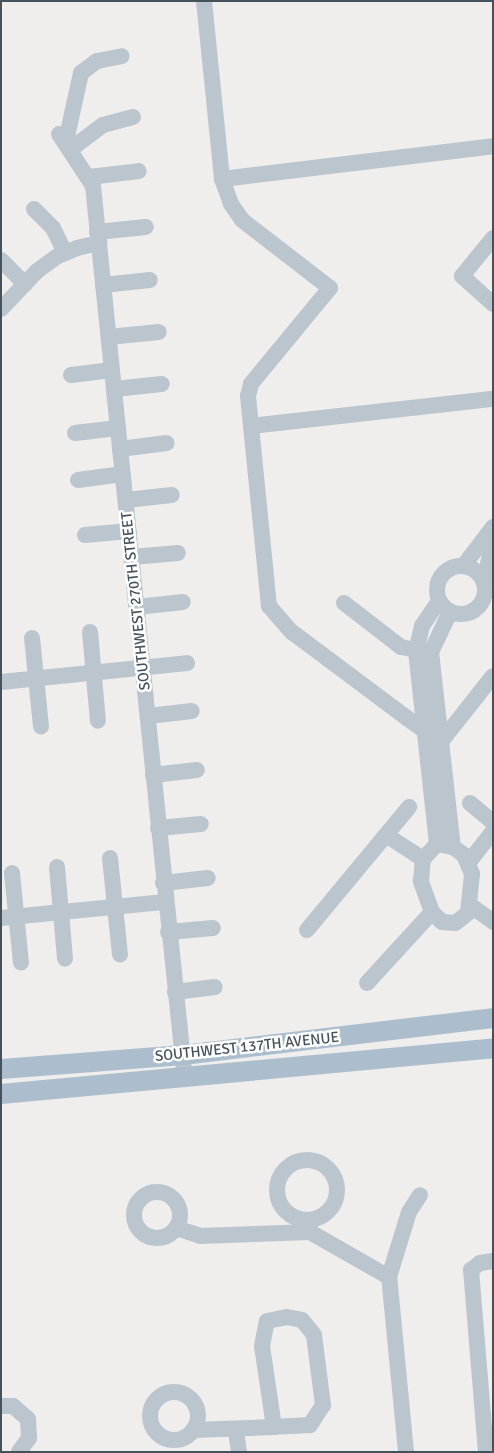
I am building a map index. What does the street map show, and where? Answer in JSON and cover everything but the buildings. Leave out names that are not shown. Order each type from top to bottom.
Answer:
[{"type":"main road","name":"SOUTHWEST 137TH AVENUE","points":[[1,1068],[182,1055],[493,1018]]},
{"type":"main road","name":"SOUTHWEST 137TH AVENUE","points":[[1,1094],[185,1079],[493,1048]]},
{"type":"street","points":[[204,1],[222,179],[230,204],[242,220],[330,288],[252,384],[248,396],[269,606],[292,632],[434,735]]},
{"type":"street","points":[[65,141],[81,73],[96,61],[122,56]]},
{"type":"street","points":[[65,141],[103,125],[133,117]]},
{"type":"street","name":"SOUTHWEST 270TH STREET","points":[[65,141],[89,177],[98,238],[137,606],[168,932],[185,1079]]},
{"type":"street","points":[[222,179],[493,146]]},
{"type":"street","points":[[89,177],[139,171]]},
{"type":"street","points":[[34,209],[53,228],[65,253]]},
{"type":"street","points":[[1,309],[37,271],[65,253],[98,238],[146,227]]},
{"type":"street","points":[[493,238],[462,276],[493,304]]},
{"type":"street","points":[[1,260],[25,284]]},
{"type":"street","points":[[103,285],[150,280]]},
{"type":"street","points":[[109,337],[159,332]]},
{"type":"street","points":[[71,375],[112,370]]},
{"type":"street","points":[[114,389],[162,384]]},
{"type":"street","points":[[251,426],[493,399]]},
{"type":"street","points":[[75,433],[118,428]]},
{"type":"street","points":[[120,449],[167,443]]},
{"type":"street","points":[[78,480],[123,474]]},
{"type":"street","points":[[126,500],[172,496]]},
{"type":"street","points":[[464,566],[493,527]]},
{"type":"street","points":[[85,536],[129,530]]},
{"type":"street","points":[[488,590],[476,571],[464,566],[451,567],[441,575],[436,587],[444,606],[466,614],[480,605],[488,590],[493,541]]},
{"type":"street","points":[[132,557],[178,553]]},
{"type":"street","points":[[137,606],[182,602]]},
{"type":"street","points":[[344,603],[401,647],[423,652]]},
{"type":"street","points":[[444,606],[422,626],[423,652],[434,735],[453,847]]},
{"type":"street","points":[[90,632],[98,721]]},
{"type":"street","points":[[32,638],[41,727]]},
{"type":"street","points":[[1,682],[187,663]]},
{"type":"street","points":[[437,844],[453,847],[469,862],[472,886],[470,905],[462,920],[455,923],[442,922],[432,912],[421,881],[423,859],[437,844],[434,735],[493,676]]},
{"type":"street","points":[[148,716],[192,711]]},
{"type":"street","points":[[153,775],[198,770]]},
{"type":"street","points":[[470,803],[493,822]]},
{"type":"street","points":[[307,930],[409,807]]},
{"type":"street","points":[[158,828],[201,824]]},
{"type":"street","points":[[469,862],[493,831]]},
{"type":"street","points":[[386,835],[423,859]]},
{"type":"street","points":[[110,858],[120,954]]},
{"type":"street","points":[[57,867],[65,959]]},
{"type":"street","points":[[12,873],[9,917],[21,963]]},
{"type":"street","points":[[163,883],[208,878]]},
{"type":"street","points":[[9,917],[165,902]]},
{"type":"street","points":[[470,905],[493,922]]},
{"type":"street","points":[[367,983],[432,912]]},
{"type":"street","points":[[168,932],[213,928]]},
{"type":"street","points":[[175,992],[215,987]]},
{"type":"street","points":[[406,1452],[389,1277],[409,1212],[420,1195]]},
{"type":"street","points":[[176,1228],[200,1236],[309,1226],[389,1277]]},
{"type":"street","points":[[486,1452],[488,1410],[471,1270],[480,1262],[493,1261]]},
{"type":"street","points":[[193,1430],[236,1431],[310,1425],[323,1405],[314,1335],[302,1320],[287,1317],[267,1321],[262,1346],[274,1427]]},
{"type":"street","points":[[1,1406],[13,1406],[28,1419],[30,1438],[19,1452]]},
{"type":"street","points":[[236,1431],[239,1452]]}]
